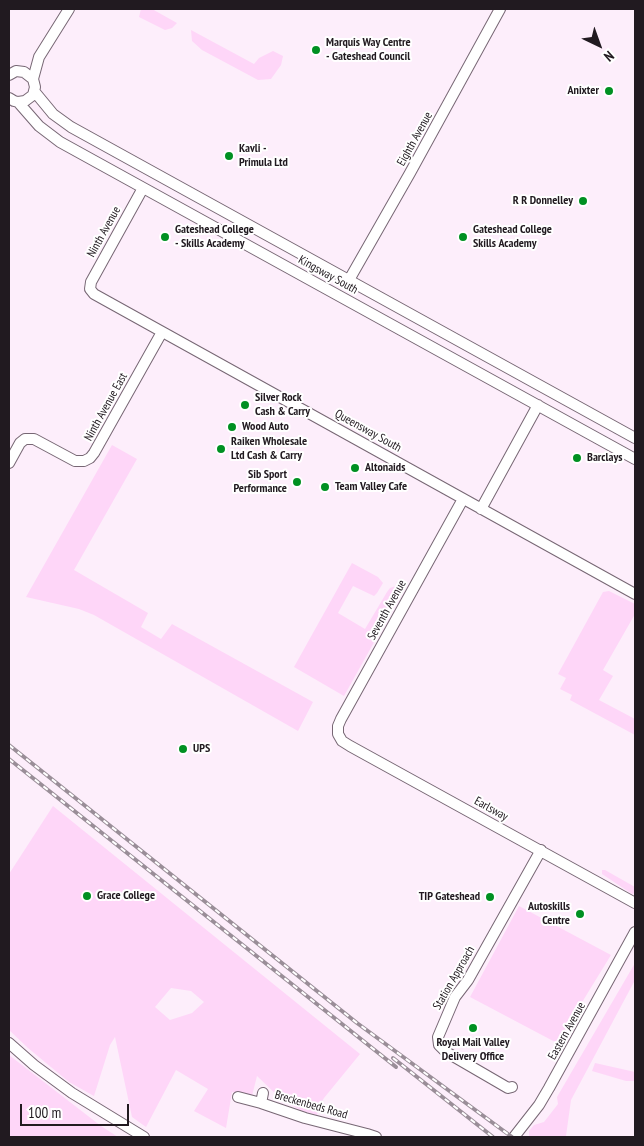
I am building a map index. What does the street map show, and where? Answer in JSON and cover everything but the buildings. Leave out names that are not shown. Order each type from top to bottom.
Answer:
[{"type":"street","points":[[34,91],[33,79],[39,57],[69,9]]},
{"type":"street","name":"Eighth Avenue","points":[[349,280],[500,9]]},
{"type":"street","points":[[12,73],[39,57]]},
{"type":"street","points":[[12,73],[28,74],[33,79]]},
{"type":"street","name":"Kingsway South","points":[[13,100],[22,102],[28,100],[34,91],[53,114],[71,127],[635,438]]},
{"type":"street","name":"Kingsway South","points":[[13,100],[44,131],[60,142],[635,459]]},
{"type":"street","name":"Ninth Avenue","points":[[90,289],[90,282],[143,188]]},
{"type":"street","name":"Queensway South","points":[[90,289],[94,294],[635,594]]},
{"type":"street","name":"Ninth Avenue East","points":[[9,463],[20,442],[25,439],[34,438],[75,461],[84,461],[90,458],[162,332]]},
{"type":"street","points":[[481,510],[538,405]]},
{"type":"street","name":"Seventh Avenue","points":[[338,734],[338,726],[341,719],[463,499]]},
{"type":"street","name":"Earlsway","points":[[338,734],[342,741],[350,746],[635,902]]},
{"type":"street","name":"Station Approach","points":[[512,1087],[508,1088],[446,1052],[439,1045],[438,1037],[455,997],[468,980],[541,850]]},
{"type":"street","name":"Eastern Avenue","points":[[514,1137],[550,1088],[635,932]]},
{"type":"street","points":[[9,1043],[34,1065],[72,1093],[144,1137]]},
{"type":"street","name":"Breckenbeds Road","points":[[238,1097],[262,1098],[306,1118],[376,1137]]},
{"type":"shaded area","points":[[141,9],[152,9],[177,23],[172,28],[165,30],[139,17]]},
{"type":"shaded area","points":[[191,30],[254,64],[259,58],[273,51],[283,56],[281,65],[271,79],[258,80],[202,50],[192,41]]},
{"type":"shaded area","points":[[112,445],[137,459],[74,570],[148,613],[141,627],[161,639],[172,624],[313,702],[298,731],[94,615],[79,609],[26,597]]},
{"type":"shaded area","points":[[352,563],[378,577],[383,583],[374,596],[353,586],[338,613],[365,629],[390,588],[396,586],[400,589],[401,594],[344,696],[294,667]]},
{"type":"shaded area","points":[[609,591],[635,604],[635,614],[603,670],[613,676],[599,700],[635,719],[635,735],[570,700],[572,695],[560,689],[566,678],[558,674],[603,592]]},
{"type":"shaded area","name":"Grace College","points":[[53,806],[360,1054],[324,1098],[319,1106],[317,1115],[302,1111],[282,1100],[257,1076],[252,1096],[232,1092],[226,1128],[194,1111],[208,1089],[176,1070],[146,1127],[132,1117],[115,1037],[110,1045],[94,1096],[69,1082],[9,1030],[9,874]],"holes":[[[171,988],[191,991],[204,1002],[192,1013],[170,1020],[155,1007]]]},
{"type":"shaded area","points":[[602,870],[635,887],[635,893],[632,894],[602,874]]},
{"type":"shaded area","points":[[519,906],[611,955],[557,1043],[470,997]]},
{"type":"shaded area","points":[[635,963],[635,980],[571,1100],[567,1137],[529,1137],[529,1131],[534,1125],[544,1122],[558,1104],[557,1097]]},
{"type":"shaded area","points":[[9,1055],[101,1126],[118,1137],[9,1137]]},
{"type":"shaded area","points":[[595,1063],[635,1072],[635,1081],[626,1081],[592,1071]]},
{"type":"railway","points":[[9,745],[357,1023],[512,1137]]},
{"type":"railway","points":[[9,759],[396,1067]]},
{"type":"railway","points":[[393,1058],[493,1137]]},
{"type":"place","name":"Marquis Way Centre - Gateshead Council","points":[[316,50]]},
{"type":"place","name":"Anixter","points":[[609,91]]},
{"type":"place","name":"Kavli - Primula Ltd","points":[[229,156]]},
{"type":"place","name":"R R Donnelley","points":[[583,201]]},
{"type":"place","name":"Gateshead College - Skills Academy","points":[[165,237]]},
{"type":"place","name":"Gateshead College Skills Academy","points":[[463,237]]},
{"type":"place","name":"Silver Rock Cash & Carry","points":[[245,405]]},
{"type":"place","name":"Wood Auto","points":[[232,427]]},
{"type":"place","name":"Raiken Wholesale Ltd Cash & Carry","points":[[221,449]]},
{"type":"place","name":"Barclays","points":[[577,458]]},
{"type":"place","name":"Altonaids","points":[[355,468]]},
{"type":"place","name":"Sib Sport Performance","points":[[297,482]]},
{"type":"place","name":"Team Valley Cafe","points":[[325,487]]},
{"type":"place","name":"UPS","points":[[183,749]]},
{"type":"place","name":"Grace College","points":[[87,896]]},
{"type":"place","name":"TIP Gateshead","points":[[490,897]]},
{"type":"place","name":"Autoskills Centre","points":[[580,914]]},
{"type":"place","name":"Royal Mail Valley Delivery Office","points":[[473,1028]]}]
